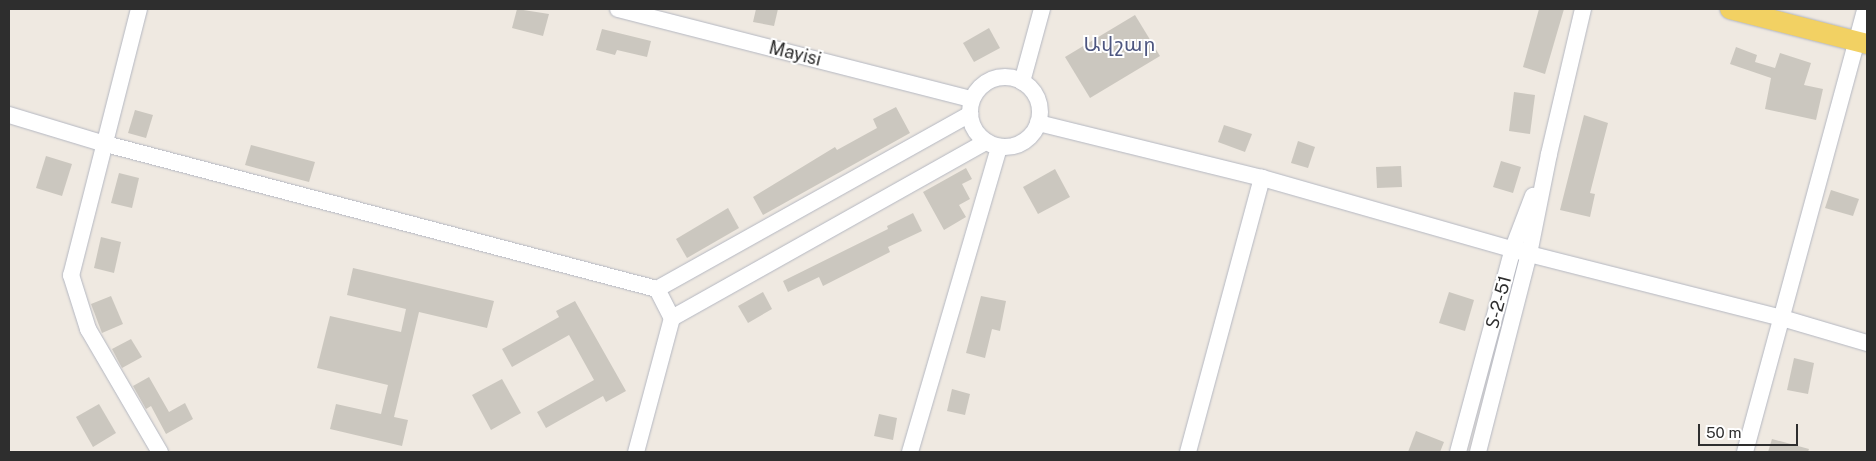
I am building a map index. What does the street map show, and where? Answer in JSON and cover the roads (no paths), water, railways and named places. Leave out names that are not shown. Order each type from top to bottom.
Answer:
[{"type":"main road","points":[[1730,9],[1861,42]]},
{"type":"street","points":[[139,9],[102,143],[70,275],[88,329],[160,452]]},
{"type":"street","name":"Mayisi","points":[[618,9],[971,107]]},
{"type":"street","points":[[1022,82],[1042,9]]},
{"type":"street","name":"Տ-2-51","points":[[1478,452],[1530,254],[1549,154],[1583,9]]},
{"type":"street","points":[[1746,452],[1782,318],[1861,42],[1865,9]]},
{"type":"street","points":[[672,318],[992,144],[1019,144],[1034,132],[1038,123],[1037,99],[1022,82],[999,78],[979,89],[971,107],[972,125],[992,144]]},
{"type":"street","points":[[9,115],[102,143],[657,289],[971,107]]},
{"type":"street","points":[[1038,123],[1262,178],[1530,254],[1782,318],[1867,343]]},
{"type":"street","points":[[910,452],[992,144]]},
{"type":"street","name":"Տ-2-51","points":[[1458,452],[1513,248],[1549,154]]},
{"type":"street","points":[[1188,452],[1262,178]]},
{"type":"street","points":[[636,452],[672,318],[657,289]]},
{"type":"district","name":"Ավշար","points":[[1120,44]]}]
